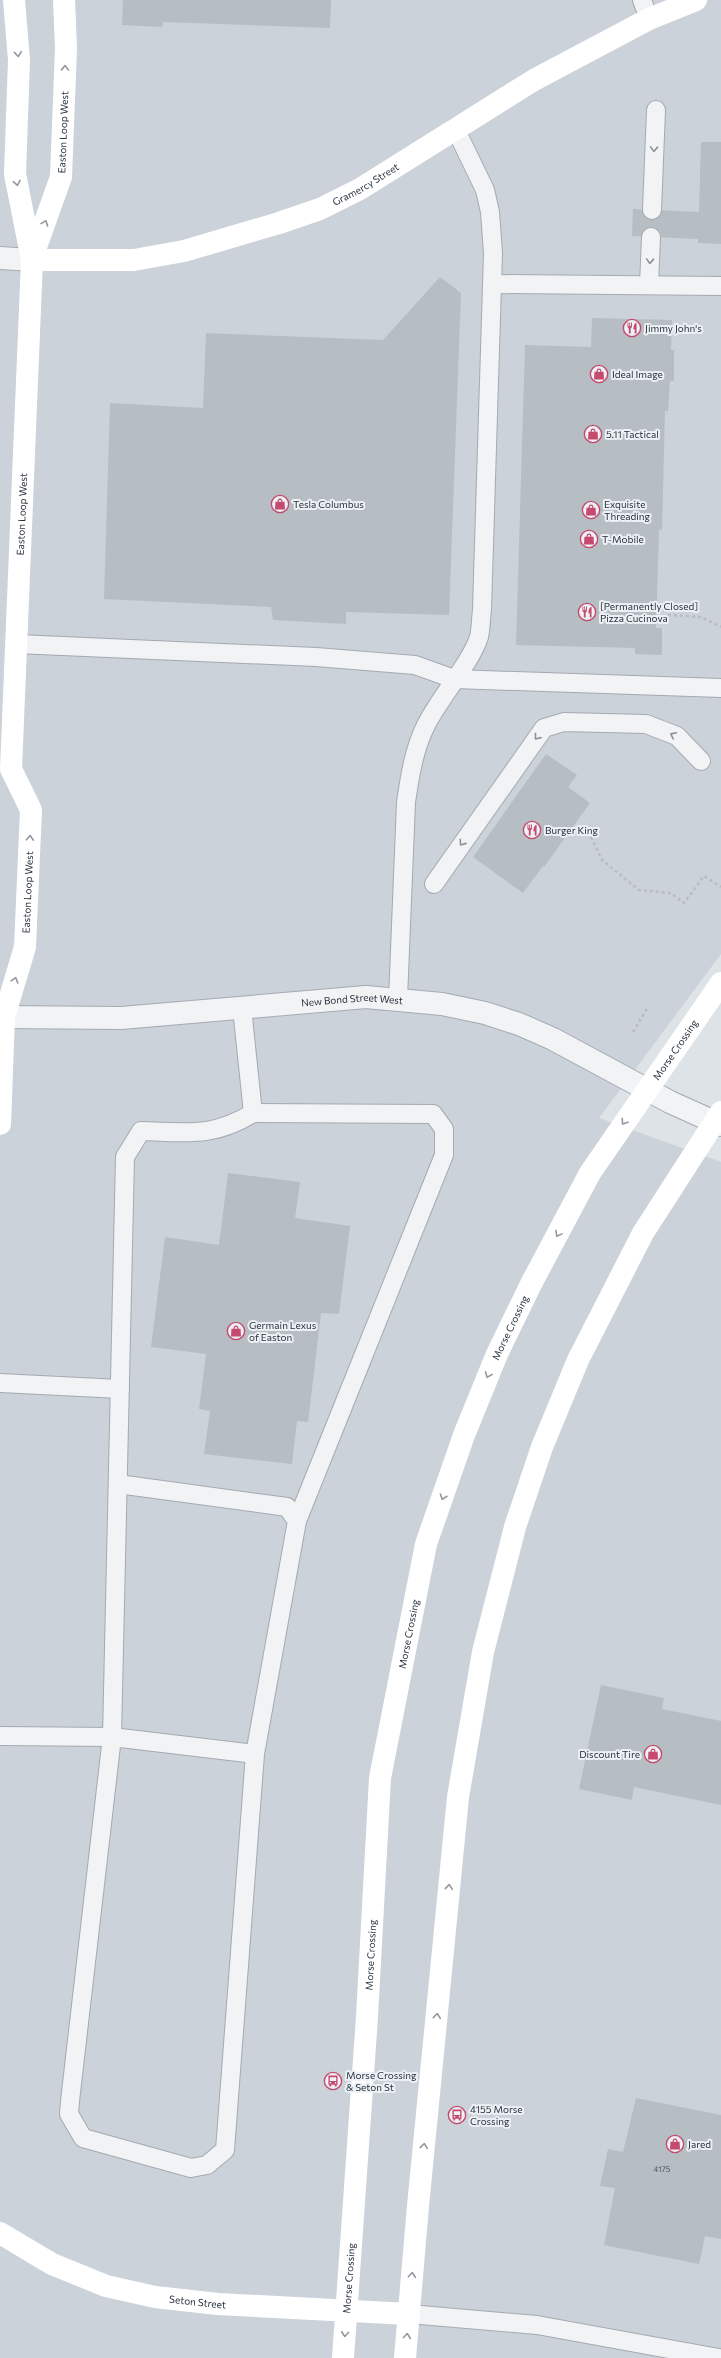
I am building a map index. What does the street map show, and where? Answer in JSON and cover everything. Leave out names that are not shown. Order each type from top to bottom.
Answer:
[{"type":"main road","name":"Easton Loop West","points":[[0,1124],[1,1014],[25,947],[31,810],[6,777],[17,644],[32,260],[15,174],[19,60],[14,0]]},
{"type":"main road","name":"Easton Loop West","points":[[32,260],[61,177],[66,48],[64,0]]},
{"type":"main road","name":"Gramercy Street","points":[[32,260],[134,260],[184,251],[279,223],[320,209],[360,189],[645,9],[696,0]]},
{"type":"main road","name":"Morse Crossing","points":[[343,2358],[380,1778],[426,1544],[464,1435],[497,1354],[590,1173],[721,983]]},
{"type":"main road","points":[[405,2358],[458,1797],[483,1652],[515,1527],[542,1448],[578,1360],[643,1234],[718,1120]]},
{"type":"main road","name":"Seton Street","points":[[0,2233],[52,2264],[106,2286],[155,2297],[218,2304],[409,2314]]},
{"type":"street","name":"Gramercy Street","points":[[0,258],[32,260]]},
{"type":"street","name":"New Bond Street West","points":[[1,1014],[121,1018],[242,1008],[336,998],[366,997],[442,1004],[485,1013],[519,1024],[553,1039],[682,1108],[718,1120]]},
{"type":"lane","points":[[652,210],[656,110]]},
{"type":"lane","points":[[398,999],[406,802],[410,773],[416,748],[425,726],[470,656],[479,636],[482,609],[494,284],[490,212],[485,190],[456,128]]},
{"type":"lane","points":[[649,285],[651,237]]},
{"type":"lane","points":[[494,284],[721,286]]},
{"type":"lane","points":[[17,644],[362,660],[415,665],[454,679],[721,688]]},
{"type":"lane","points":[[434,884],[544,728],[564,722],[646,724],[677,736],[702,761]]},
{"type":"lane","points":[[242,1008],[253,1113]]},
{"type":"lane","points":[[253,1113],[433,1114],[444,1129],[444,1155],[297,1521],[255,1754],[225,2150],[207,2166],[191,2168],[83,2138],[69,2114],[112,1738],[125,1158],[141,1131],[204,1132],[233,1125],[253,1113]]},
{"type":"lane","points":[[0,1383],[120,1389]]},
{"type":"lane","points":[[118,1484],[287,1507],[297,1521]]},
{"type":"lane","points":[[0,1736],[112,1738],[255,1754]]},
{"type":"lane","points":[[409,2314],[538,2325],[719,2358]]},
{"type":"path","points":[[668,616],[701,617],[721,627]]},
{"type":"path","points":[[591,837],[602,860],[639,890],[671,893],[684,903],[704,876],[721,887]]},
{"type":"path","points":[[633,1032],[648,1007]]},
{"type":"shaded area","points":[[0,0],[721,0],[721,954],[599,1118],[721,1162],[721,2358],[0,2358]]},
{"type":"building","points":[[123,0],[331,0],[330,28],[163,22],[162,27],[122,25]]},
{"type":"building","points":[[701,142],[721,142],[721,244],[698,243],[698,239],[632,236],[633,209],[699,212]]},
{"type":"building","name":"Tesla Columbus","points":[[440,277],[461,293],[449,615],[346,612],[346,624],[273,620],[271,607],[104,599],[110,403],[203,408],[206,333],[383,340]]},
{"type":"building","points":[[592,318],[672,320],[671,350],[674,350],[674,381],[670,381],[668,411],[665,411],[662,530],[659,530],[656,628],[662,628],[662,655],[635,654],[635,648],[516,645],[525,345],[591,347]]},
{"type":"building","name":"Burger King","points":[[546,754],[577,775],[568,787],[590,803],[544,867],[543,866],[523,893],[473,857]]},
{"type":"building","name":"Germain Lexus of Easton","points":[[228,1173],[300,1182],[295,1218],[350,1226],[339,1314],[321,1313],[308,1422],[297,1421],[292,1464],[204,1454],[210,1411],[199,1409],[206,1354],[151,1347],[165,1237],[219,1245]]},
{"type":"building","name":"Discount Tire","points":[[601,1685],[664,1698],[662,1709],[721,1721],[721,1805],[634,1787],[632,1800],[579,1789]]},
{"type":"building","points":[[636,2098],[721,2115],[721,2239],[705,2236],[699,2264],[604,2245],[615,2188],[600,2186],[608,2149],[623,2152]]},
{"type":"place","name":"Jimmy John's","points":[[632,328]]},
{"type":"place","name":"Ideal Image","points":[[599,374]]},
{"type":"place","name":"5.11 Tactical","points":[[593,434]]},
{"type":"place","name":"Tesla Columbus","points":[[280,504]]},
{"type":"place","name":"Exquisite Threading","points":[[591,510]]},
{"type":"place","name":"T-Mobile","points":[[589,539]]},
{"type":"place","name":"[Permanently Closed] Pizza Cucinova","points":[[587,612]]},
{"type":"place","name":"Burger King","points":[[532,830]]},
{"type":"place","name":"Germain Lexus of Easton","points":[[236,1331]]},
{"type":"place","name":"Discount Tire","points":[[653,1754]]},
{"type":"place","name":"Morse Crossing & Seton St","points":[[333,2081]]},
{"type":"place","name":"4155 Morse Crossing","points":[[457,2115]]},
{"type":"place","name":"Jared","points":[[675,2144]]}]
